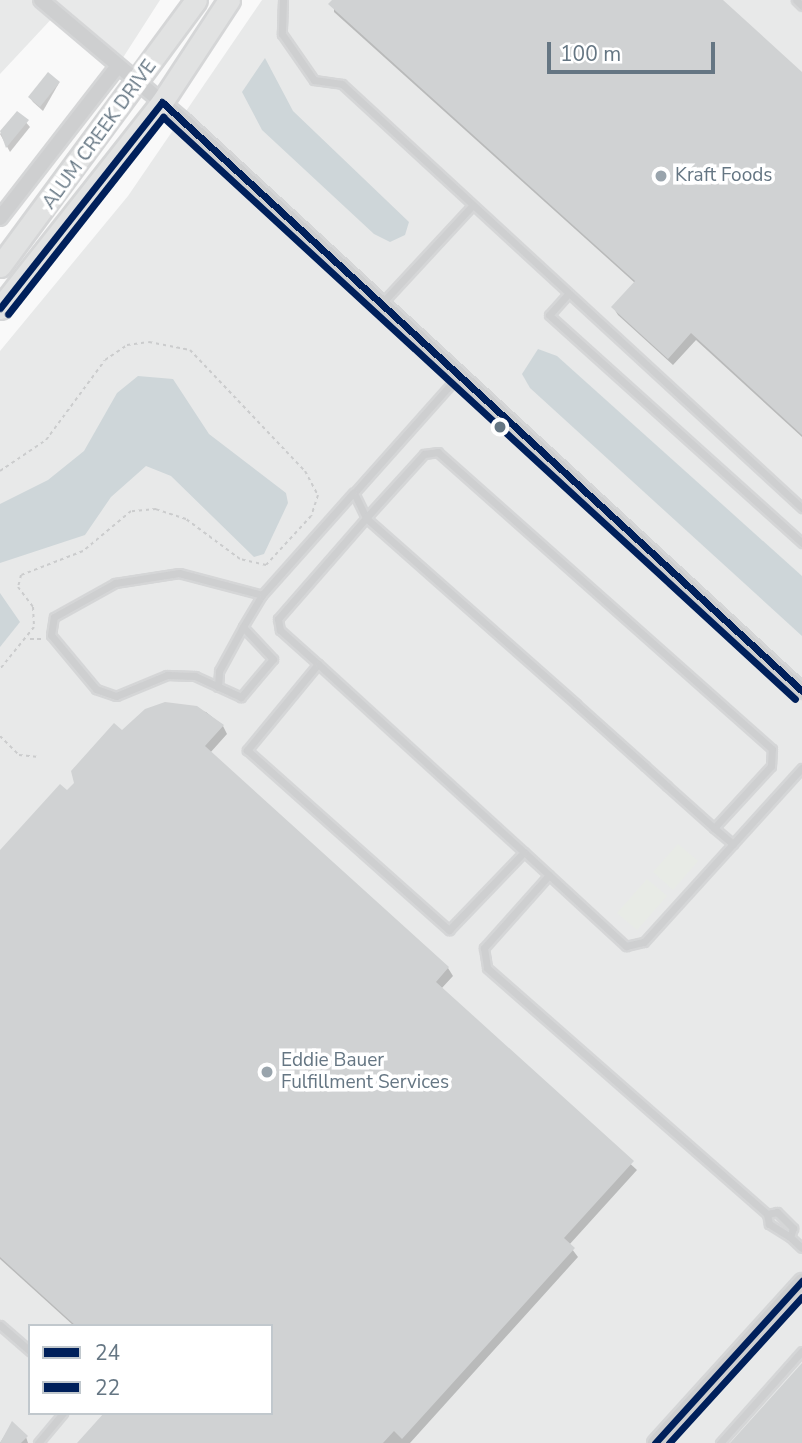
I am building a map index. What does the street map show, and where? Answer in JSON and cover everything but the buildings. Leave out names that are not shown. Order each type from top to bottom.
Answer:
[{"type":"main road","name":"ALUM CREEK DRIVE","points":[[0,266],[138,86],[196,0]]},
{"type":"main road","name":"ALUM CREEK DRIVE","points":[[0,308],[162,102],[229,0]]},
{"type":"street","points":[[46,2],[138,86],[162,102],[383,302],[802,691]]},
{"type":"street","name":"ALUM CREEK DRIVE","points":[[0,218],[117,67]]},
{"type":"street","points":[[655,1443],[802,1281]]},
{"type":"lane","points":[[283,0],[282,34],[314,80],[342,84],[802,508]]},
{"type":"lane","points":[[796,0],[802,6]]},
{"type":"lane","points":[[383,302],[472,206]]},
{"type":"lane","points":[[568,294],[549,315],[802,543]]},
{"type":"lane","points":[[218,687],[219,671],[262,594],[460,373]]},
{"type":"lane","points":[[714,828],[771,766],[772,749],[438,452],[424,454],[278,619],[280,630],[626,946],[635,946],[802,768]]},
{"type":"lane","points":[[354,493],[366,518],[733,844]]},
{"type":"lane","points":[[243,627],[273,659],[241,697],[195,676],[167,675],[116,696],[96,690],[53,636],[54,617],[115,583],[178,573],[262,594]]},
{"type":"lane","points":[[318,664],[247,750],[449,930],[524,852]]},
{"type":"lane","points":[[549,876],[484,948],[487,968],[767,1214],[769,1224],[802,1248]]},
{"type":"lane","points":[[767,1214],[777,1212],[793,1228],[790,1237]]},
{"type":"lane","points":[[0,1325],[28,1349]]},
{"type":"lane","points":[[720,1443],[802,1350]]},
{"type":"lane","points":[[37,1443],[61,1415]]},
{"type":"path","points":[[0,471],[46,440],[96,368],[116,351],[149,342],[190,350],[315,486],[311,516],[265,565],[249,563],[186,519],[156,509],[131,511],[83,551],[21,575],[18,587],[35,616],[29,639],[0,669]]},
{"type":"path","points":[[29,639],[53,636]]},
{"type":"path","points":[[0,736],[19,755],[39,757]]},
{"type":"shaded area","points":[[0,0],[160,0],[117,67],[56,14],[0,74]]},
{"type":"shaded area","points":[[262,0],[802,0],[802,1443],[0,1443],[0,351],[128,196]]},
{"type":"shaded area","points":[[265,58],[293,111],[409,222],[405,235],[390,242],[374,234],[262,130],[242,92]]},
{"type":"shaded area","points":[[538,349],[557,356],[802,576],[802,636],[530,388],[522,374]]},
{"type":"shaded area","points":[[138,376],[173,379],[209,434],[286,493],[288,503],[264,554],[254,557],[171,476],[146,466],[111,497],[85,535],[0,563],[0,504],[48,480],[84,451],[117,393]]},
{"type":"shaded area","points":[[0,593],[20,622],[0,647]]},
{"type":"shaded area","points":[[678,844],[698,861],[673,890],[653,872]]},
{"type":"shaded area","points":[[647,879],[667,896],[637,930],[617,913]]},
{"type":"transit line","name":"24","points":[[0,308],[162,102],[802,691]]},
{"type":"transit line","name":"22","points":[[8,314],[163,117],[795,699]]},
{"type":"transit line","name":"24","points":[[655,1443],[802,1281]]},
{"type":"transit line","name":"22","points":[[669,1443],[802,1297]]},
{"type":"place","name":"Kraft Foods","points":[[661,176]]},
{"type":"place","name":"Eddie Bauer Fulfillment Services","points":[[267,1072]]}]
